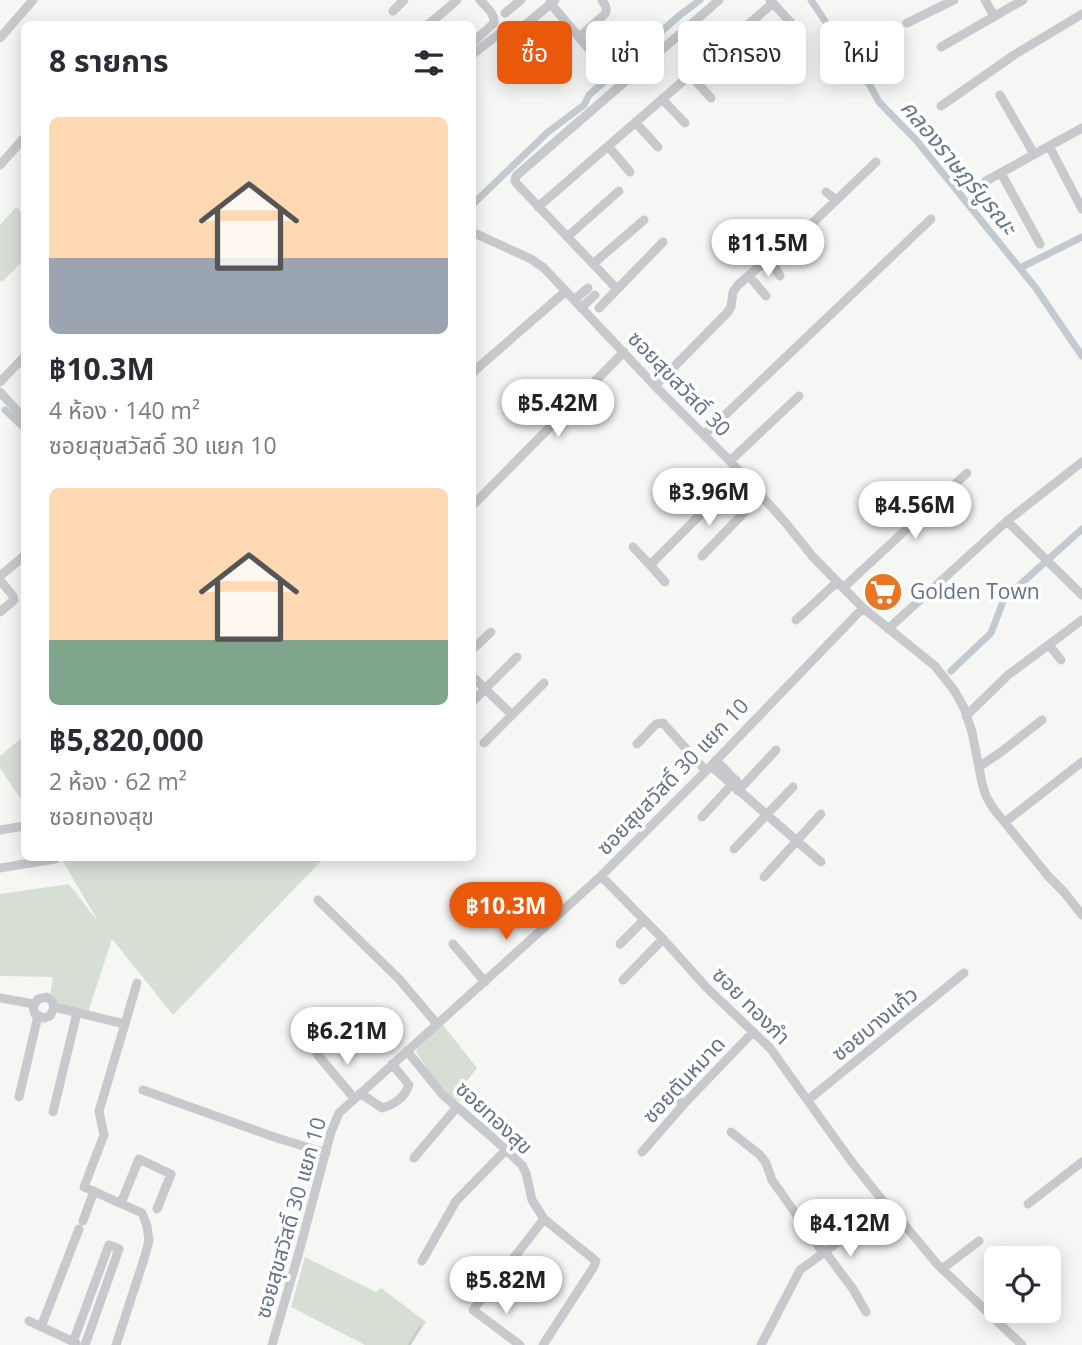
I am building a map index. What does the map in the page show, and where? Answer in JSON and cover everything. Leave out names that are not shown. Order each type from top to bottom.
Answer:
[{"type":"street","points":[[0,37],[33,0]]},
{"type":"street","points":[[393,11],[404,0]]},
{"type":"street","points":[[432,21],[457,0]]},
{"type":"street","points":[[476,39],[494,23],[495,18],[480,0]]},
{"type":"street","points":[[505,13],[521,0]]},
{"type":"street","points":[[579,37],[605,14],[607,10],[602,0]]},
{"type":"street","points":[[599,307],[601,285],[593,264],[515,181],[516,176],[719,0]]},
{"type":"street","points":[[907,23],[954,0]]},
{"type":"street","points":[[985,0],[994,16]]},
{"type":"street","points":[[941,47],[1024,0]]},
{"type":"street","points":[[476,52],[501,32],[511,37],[551,1],[586,45]]},
{"type":"street","points":[[751,21],[771,1],[789,21]]},
{"type":"street","points":[[941,106],[1014,55],[1082,14]]},
{"type":"street","points":[[538,207],[680,84]]},
{"type":"street","points":[[698,84],[710,99]]},
{"type":"street","points":[[1000,95],[1034,154]]},
{"type":"street","points":[[663,99],[685,123]]},
{"type":"street","points":[[635,122],[658,147]]},
{"type":"street","points":[[986,181],[1082,128]]},
{"type":"street","points":[[0,165],[21,141]]},
{"type":"street","points":[[608,146],[630,173]]},
{"type":"street","points":[[1049,146],[1082,209]]},
{"type":"street","points":[[655,386],[727,313],[731,307],[733,292],[749,275],[801,234],[876,162]]},
{"type":"street","points":[[1001,173],[1040,244]]},
{"type":"street","points":[[567,237],[619,191]]},
{"type":"street","points":[[826,192],[836,200]]},
{"type":"street","points":[[705,435],[931,219]]},
{"type":"street","points":[[593,264],[644,220]]},
{"type":"street","name":"ซอยสุขสวัสดิ์ 30","points":[[476,234],[538,264],[730,461],[840,585],[863,608],[935,666],[954,690],[966,716],[986,796],[993,808],[1082,915]]},
{"type":"street","points":[[574,300],[601,285],[663,242]]},
{"type":"street","points":[[766,260],[780,276]]},
{"type":"street","points":[[749,275],[766,296]]},
{"type":"street","points":[[581,308],[601,285]]},
{"type":"street","points":[[476,370],[566,291]]},
{"type":"street","points":[[476,502],[624,352]]},
{"type":"street","points":[[0,382],[21,360]]},
{"type":"street","points":[[0,392],[21,415]]},
{"type":"street","points":[[730,461],[799,396]]},
{"type":"street","points":[[888,629],[1007,521],[1082,462]]},
{"type":"street","points":[[796,620],[840,585],[967,473]]},
{"type":"street","points":[[650,565],[741,474]]},
{"type":"street","points":[[702,556],[761,495]]},
{"type":"street","points":[[1007,521],[1082,595]]},
{"type":"street","points":[[633,547],[665,582]]},
{"type":"street","points":[[0,612],[14,600],[0,578],[21,559]]},
{"type":"street","name":"ซอยสุขสวัสดิ์ 30 แยก 10","points":[[272,1345],[335,1120],[345,1106],[601,876],[863,608]]},
{"type":"street","points":[[966,716],[1008,675],[1082,620]]},
{"type":"street","points":[[476,646],[491,632]]},
{"type":"street","points":[[1049,645],[1060,660]]},
{"type":"street","points":[[476,698],[516,657]]},
{"type":"street","points":[[476,680],[512,715]]},
{"type":"street","points":[[484,743],[544,683]]},
{"type":"street","points":[[979,767],[1042,720]]},
{"type":"street","points":[[637,744],[656,724],[663,723],[821,862]]},
{"type":"street","points":[[702,817],[776,750]]},
{"type":"street","points":[[1005,821],[1082,762]]},
{"type":"street","points":[[734,849],[793,787]]},
{"type":"street","points":[[764,877],[821,814]]},
{"type":"street","points":[[0,830],[21,826]]},
{"type":"street","points":[[0,868],[43,861]]},
{"type":"street","name":"ซอย ทองภํา","points":[[601,876],[707,988],[776,1054],[851,1161],[887,1206],[940,1267],[1022,1345]]},
{"type":"street","points":[[318,901],[399,979],[437,1024]]},
{"type":"street","points":[[620,944],[644,920]]},
{"type":"street","points":[[623,980],[663,939]]},
{"type":"street","points":[[453,944],[485,982]]},
{"type":"street","name":"ซอยบางแก้ว","points":[[808,1100],[964,974]]},
{"type":"street","points":[[116,1345],[149,1241],[147,1226],[142,1213],[84,1187],[104,1136],[99,1111],[138,983]]},
{"type":"street","points":[[54,1007],[50,1016],[44,1018],[34,1011],[34,1004],[44,997],[50,999],[54,1007],[125,1024]]},
{"type":"street","points":[[0,1009],[1,999],[34,1004]]},
{"type":"street","points":[[53,1112],[77,1013]]},
{"type":"street","points":[[19,1097],[38,1016]]},
{"type":"street","name":"ซอยตันหมาด","points":[[642,1152],[753,1032]]},
{"type":"street","name":"ซอยทองสุข","points":[[407,1051],[430,1082],[522,1165],[532,1200],[544,1219],[596,1261],[543,1345]]},
{"type":"street","points":[[317,1054],[357,1096],[382,1108],[397,1101],[409,1085],[392,1064]]},
{"type":"street","points":[[144,1090],[326,1153]]},
{"type":"street","points":[[670,1094],[684,1104]]},
{"type":"street","points":[[414,1158],[457,1107]]},
{"type":"street","points":[[731,1132],[760,1155],[772,1180],[853,1289],[866,1312]]},
{"type":"street","points":[[422,1261],[456,1201],[506,1150]]},
{"type":"street","points":[[121,1203],[139,1159],[171,1174],[157,1209]]},
{"type":"street","points":[[1028,1203],[1082,1163]]},
{"type":"street","points":[[41,1327],[94,1191]]},
{"type":"street","points":[[761,1345],[800,1270],[887,1206]]},
{"type":"street","points":[[520,1345],[473,1310],[544,1219]]},
{"type":"street","points":[[940,1267],[979,1241]]},
{"type":"street","points":[[109,1245],[119,1249],[80,1344],[109,1245]]},
{"type":"street","points":[[29,1321],[80,1344]]},
{"type":"shaded area","points":[[16,207],[21,212],[21,263],[2,282],[0,280],[0,225]]},
{"type":"shaded area","points":[[21,738],[21,800],[0,768],[0,756]]},
{"type":"shaded area","points":[[63,861],[321,861],[173,1015],[112,939],[89,1014],[57,1006],[50,997],[53,977],[0,976],[0,894],[69,884],[99,923]]},
{"type":"shaded area","points":[[443,1025],[477,1068],[466,1082],[460,1101],[440,1086],[416,1052],[420,1045]]},
{"type":"shaded area","points":[[305,1257],[376,1292],[381,1288],[426,1322],[411,1345],[365,1345],[291,1307]]},
{"type":"waterway","points":[[476,201],[548,132],[584,105],[589,95],[700,0]]},
{"type":"waterway","name":"คลองราษฎร์บูรณะ","points":[[811,0],[860,67],[879,102],[916,140],[1035,287],[1082,356]]},
{"type":"waterway","points":[[1020,268],[1082,237]]},
{"type":"waterway","points":[[5,410],[21,425]]},
{"type":"waterway","points":[[951,671],[991,633],[1004,599],[1082,529]]},
{"type":"waterway","points":[[409,1345],[421,1325]]},
{"type":"place","name":"Golden Town","points":[[883,592]]}]
